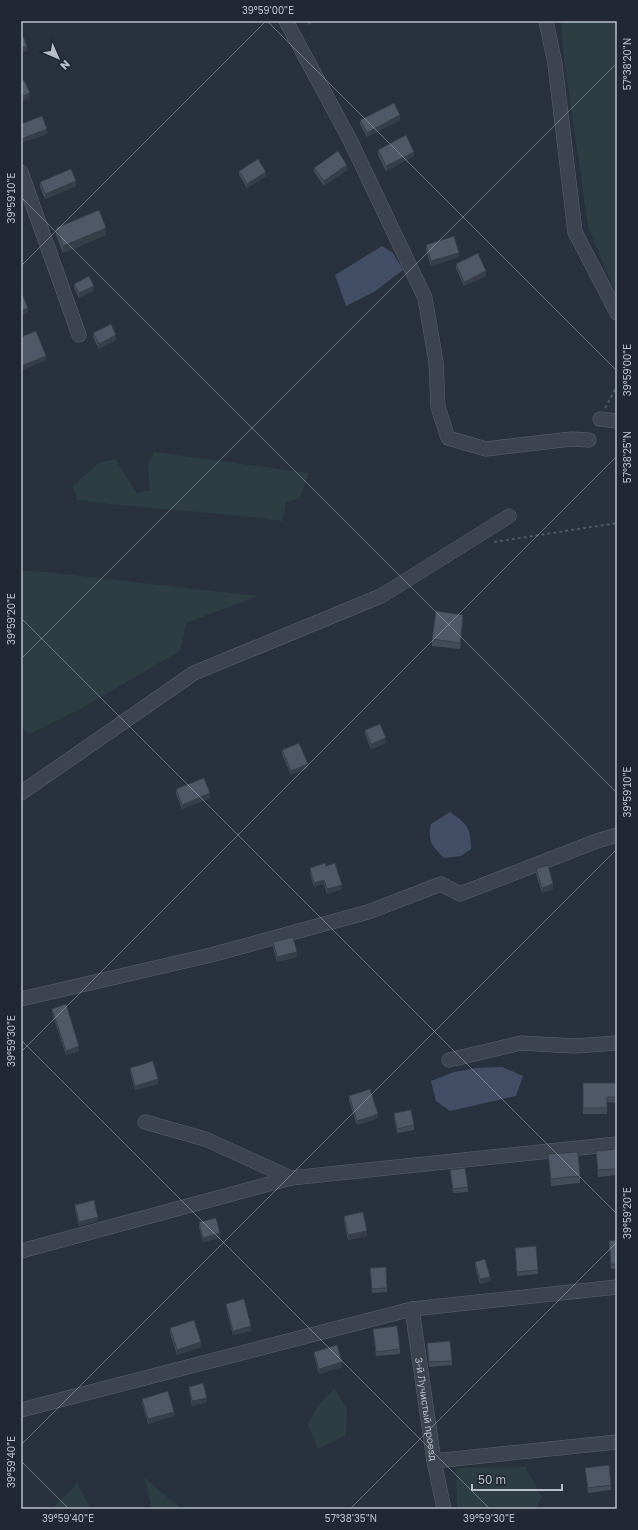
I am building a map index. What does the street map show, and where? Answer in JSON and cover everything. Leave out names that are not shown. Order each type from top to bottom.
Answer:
[{"type":"street","points":[[286,21],[350,140],[425,298],[436,362],[438,408],[448,438],[486,449],[571,439],[589,440]]},
{"type":"street","points":[[546,21],[555,64],[575,232],[617,314]]},
{"type":"street","points":[[21,172],[79,335]]},
{"type":"street","points":[[600,419],[617,421]]},
{"type":"street","points":[[21,794],[194,673],[381,596],[509,516]]},
{"type":"street","points":[[21,999],[211,955],[368,912],[441,884],[460,894],[597,841],[617,835]]},
{"type":"street","points":[[449,1060],[521,1043],[574,1046],[617,1043]]},
{"type":"street","points":[[146,1122],[205,1139],[291,1178]]},
{"type":"street","points":[[21,1251],[291,1178],[617,1144]]},
{"type":"street","points":[[21,1410],[412,1309],[617,1287]]},
{"type":"street","name":"3-й Лучистый проезд","points":[[412,1309],[434,1461],[444,1509]]},
{"type":"street","points":[[434,1461],[617,1442]]},
{"type":"path","points":[[488,543],[617,523]]},
{"type":"shaded area","points":[[561,21],[617,21],[617,296],[588,227],[563,50]]},
{"type":"shaded area","points":[[154,452],[309,473],[300,498],[286,503],[283,521],[77,500],[73,486],[98,463],[115,459],[137,493],[150,490],[148,467]]},
{"type":"shaded area","points":[[21,570],[259,596],[186,623],[180,651],[82,708],[30,734],[21,727]]},
{"type":"shaded area","points":[[334,1388],[347,1409],[346,1435],[318,1449],[308,1424],[317,1407]]},
{"type":"shaded area","points":[[525,1467],[542,1497],[535,1509],[457,1509],[456,1468]]},
{"type":"shaded area","points":[[144,1477],[179,1507],[180,1509],[152,1509]]},
{"type":"shaded area","points":[[77,1483],[91,1509],[52,1509]]},
{"type":"water","points":[[382,246],[393,253],[403,270],[374,292],[346,306],[335,275]]},
{"type":"water","points":[[450,812],[467,827],[470,836],[471,849],[461,856],[444,858],[436,850],[430,839],[430,830],[431,824]]},
{"type":"water","points":[[502,1067],[523,1076],[516,1096],[450,1111],[436,1101],[431,1081],[454,1072],[476,1068]]},
{"type":"building","points":[[22,34],[27,46],[21,48],[21,35]]},
{"type":"building","points":[[24,80],[30,93],[21,97],[21,81]]},
{"type":"building","points":[[394,103],[400,115],[367,133],[360,120]]},
{"type":"building","points":[[42,116],[47,129],[21,139],[21,124]]},
{"type":"building","points":[[406,135],[414,152],[386,166],[378,150]]},
{"type":"building","points":[[338,151],[347,165],[324,181],[314,168]]},
{"type":"building","points":[[258,159],[266,172],[247,184],[239,171]]},
{"type":"building","points":[[71,169],[76,181],[45,194],[40,182]]},
{"type":"building","points":[[99,210],[106,228],[63,246],[56,228]]},
{"type":"building","points":[[454,236],[459,253],[431,261],[426,245]]},
{"type":"building","points":[[478,253],[486,271],[464,282],[456,264]]},
{"type":"building","points":[[89,276],[94,286],[79,293],[74,284]]},
{"type":"building","points":[[21,291],[28,308],[21,311]]},
{"type":"building","points":[[111,324],[116,335],[99,344],[93,333]]},
{"type":"building","points":[[36,331],[46,356],[21,366],[21,337]]},
{"type":"building","points":[[436,611],[463,615],[460,643],[432,639]]},
{"type":"building","points":[[380,724],[386,738],[371,744],[365,730]]},
{"type":"building","points":[[299,743],[308,764],[291,771],[282,750]]},
{"type":"building","points":[[204,778],[210,793],[182,805],[176,789]]},
{"type":"building","points":[[325,863],[326,866],[335,863],[342,885],[327,889],[324,880],[314,883],[310,868]]},
{"type":"building","points":[[548,865],[553,884],[542,888],[536,869]]},
{"type":"building","points":[[293,937],[297,952],[277,957],[273,942]]},
{"type":"building","points":[[66,1004],[79,1046],[66,1051],[52,1009]]},
{"type":"building","points":[[153,1061],[158,1079],[135,1086],[130,1068]]},
{"type":"building","points":[[583,1083],[617,1083],[617,1097],[607,1097],[607,1108],[583,1108]]},
{"type":"building","points":[[370,1089],[378,1114],[357,1121],[349,1096]]},
{"type":"building","points":[[411,1110],[414,1125],[397,1129],[394,1113]]},
{"type":"building","points":[[617,1149],[617,1169],[598,1170],[596,1151]]},
{"type":"building","points":[[578,1152],[580,1176],[551,1179],[548,1154]]},
{"type":"building","points":[[465,1168],[468,1187],[453,1189],[450,1170]]},
{"type":"building","points":[[94,1200],[98,1217],[79,1222],[75,1205]]},
{"type":"building","points":[[363,1212],[367,1231],[348,1235],[344,1216]]},
{"type":"building","points":[[216,1218],[220,1233],[203,1238],[199,1222]]},
{"type":"building","points":[[617,1240],[617,1264],[611,1264],[609,1241]]},
{"type":"building","points":[[536,1246],[538,1270],[517,1272],[515,1248]]},
{"type":"building","points":[[485,1259],[490,1277],[480,1279],[475,1262]]},
{"type":"building","points":[[386,1267],[387,1288],[372,1289],[370,1268]]},
{"type":"building","points":[[244,1299],[251,1326],[233,1331],[226,1304]]},
{"type":"building","points":[[194,1320],[201,1342],[177,1350],[170,1328]]},
{"type":"building","points":[[397,1326],[400,1349],[376,1352],[373,1329]]},
{"type":"building","points":[[450,1341],[452,1361],[429,1362],[427,1343]]},
{"type":"building","points":[[337,1345],[342,1362],[319,1369],[314,1352]]},
{"type":"building","points":[[203,1383],[207,1398],[192,1401],[189,1387]]},
{"type":"building","points":[[168,1391],[174,1412],[148,1419],[142,1399]]},
{"type":"building","points":[[609,1465],[611,1485],[588,1488],[585,1468]]}]
